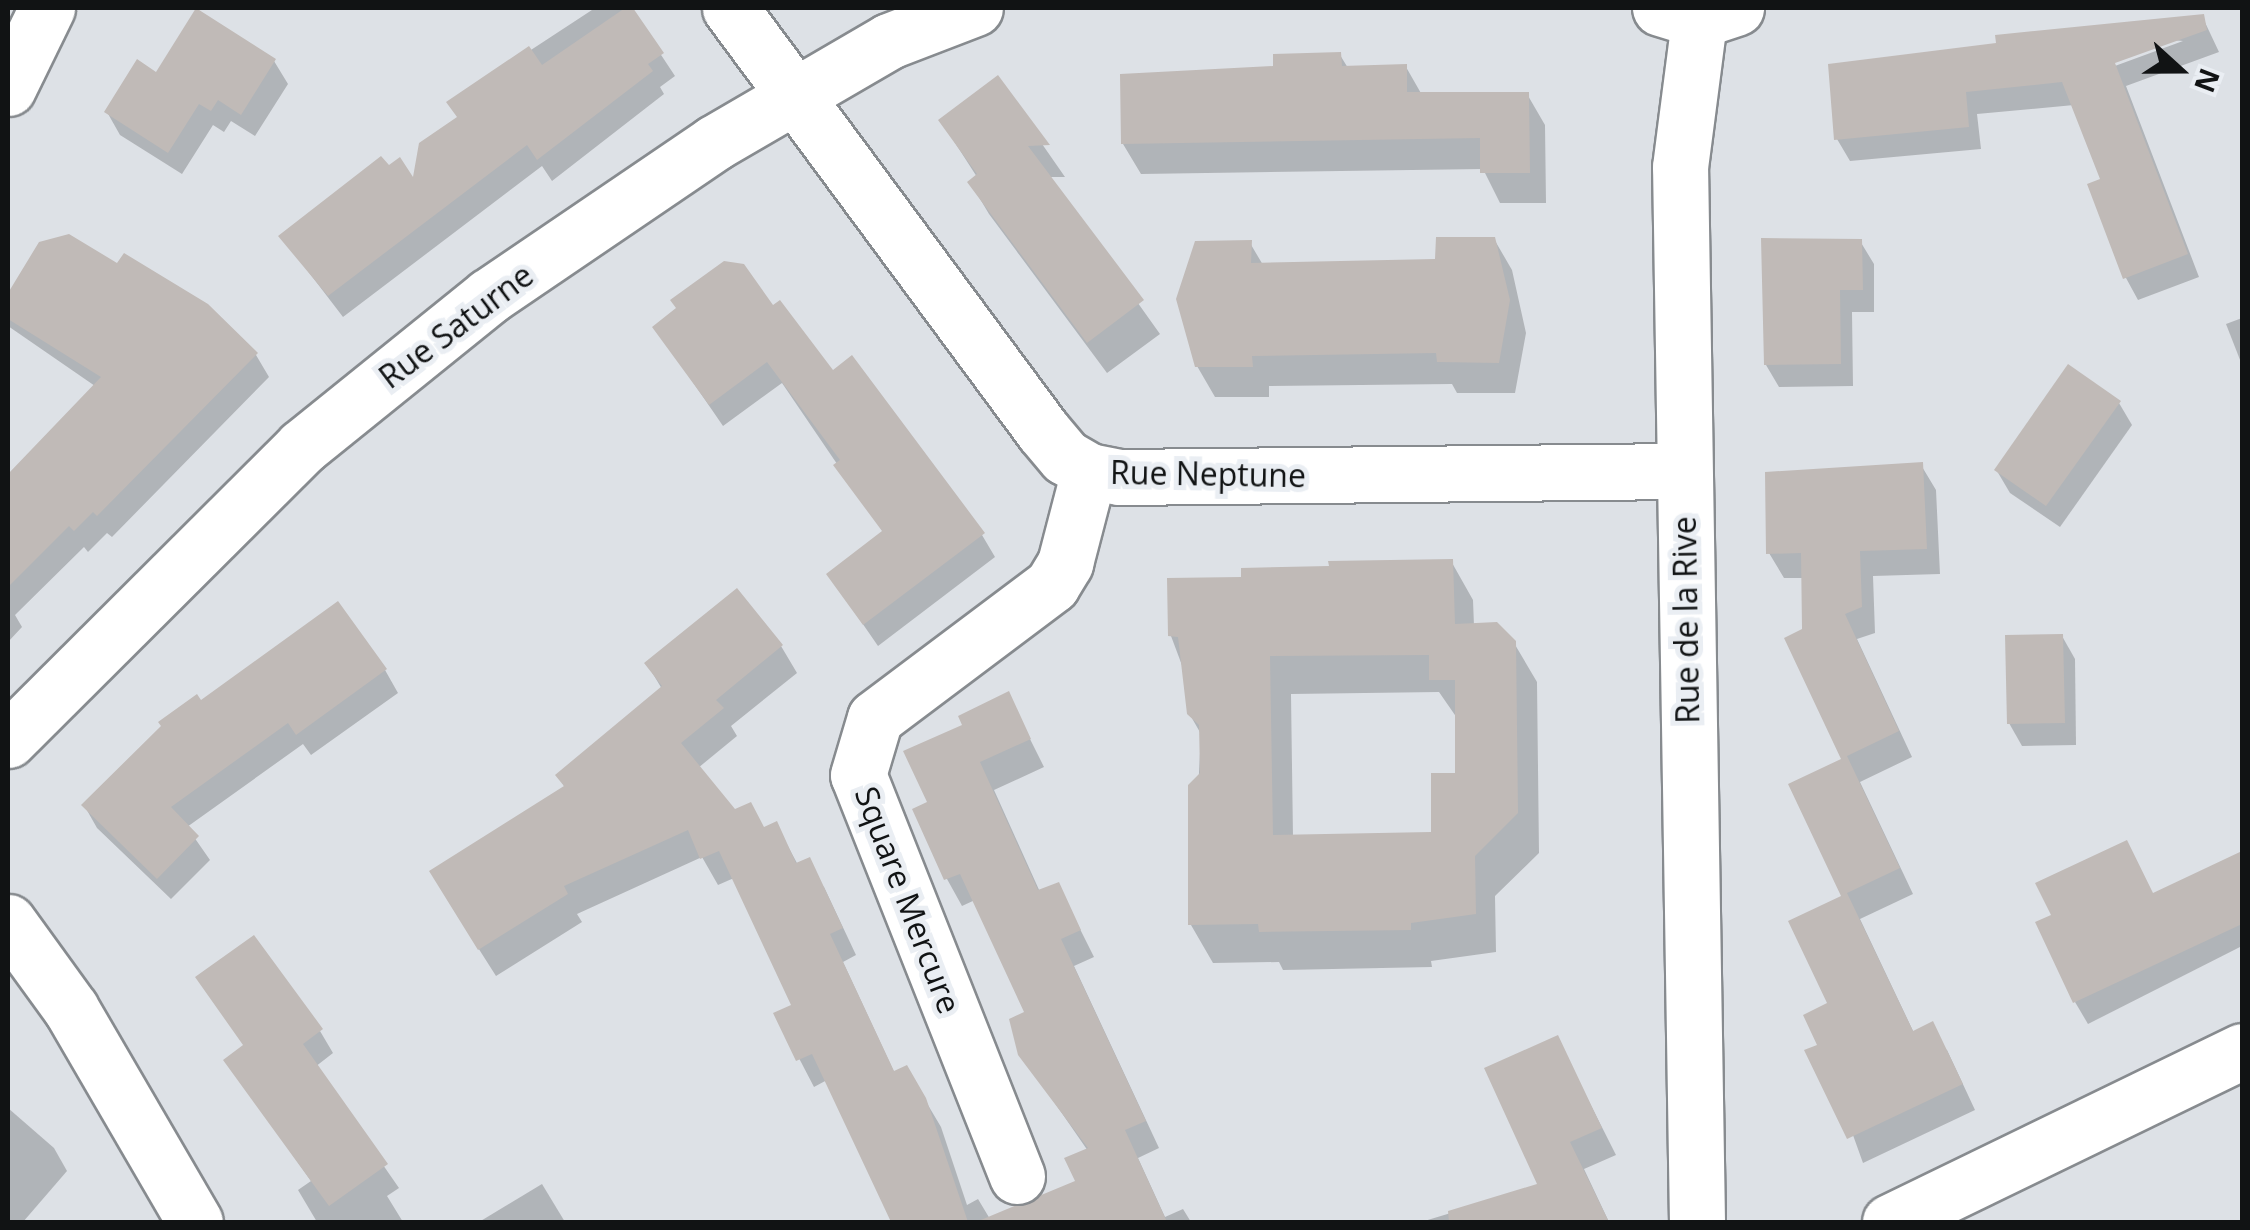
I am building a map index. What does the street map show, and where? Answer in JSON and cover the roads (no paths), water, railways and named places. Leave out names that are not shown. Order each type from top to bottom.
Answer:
[{"type":"street","points":[[8,88],[47,8]]},
{"type":"street","name":"Rue Neptune","points":[[730,8],[795,101],[1043,431],[1065,458],[1089,472],[1138,477],[1683,471]]},
{"type":"street","name":"Rue Saturne","points":[[8,740],[302,447],[489,296],[714,143],[795,101],[889,41],[975,8]]},
{"type":"street","name":"Rue de la Rive","points":[[1697,1222],[1680,167],[1698,12]]},
{"type":"street","name":"Square Mercure","points":[[1016,1176],[858,775],[875,718],[1052,584],[1065,563],[1089,472]]},
{"type":"street","points":[[8,922],[71,1009],[195,1222]]},
{"type":"street","points":[[1890,1222],[2242,1051]]}]
